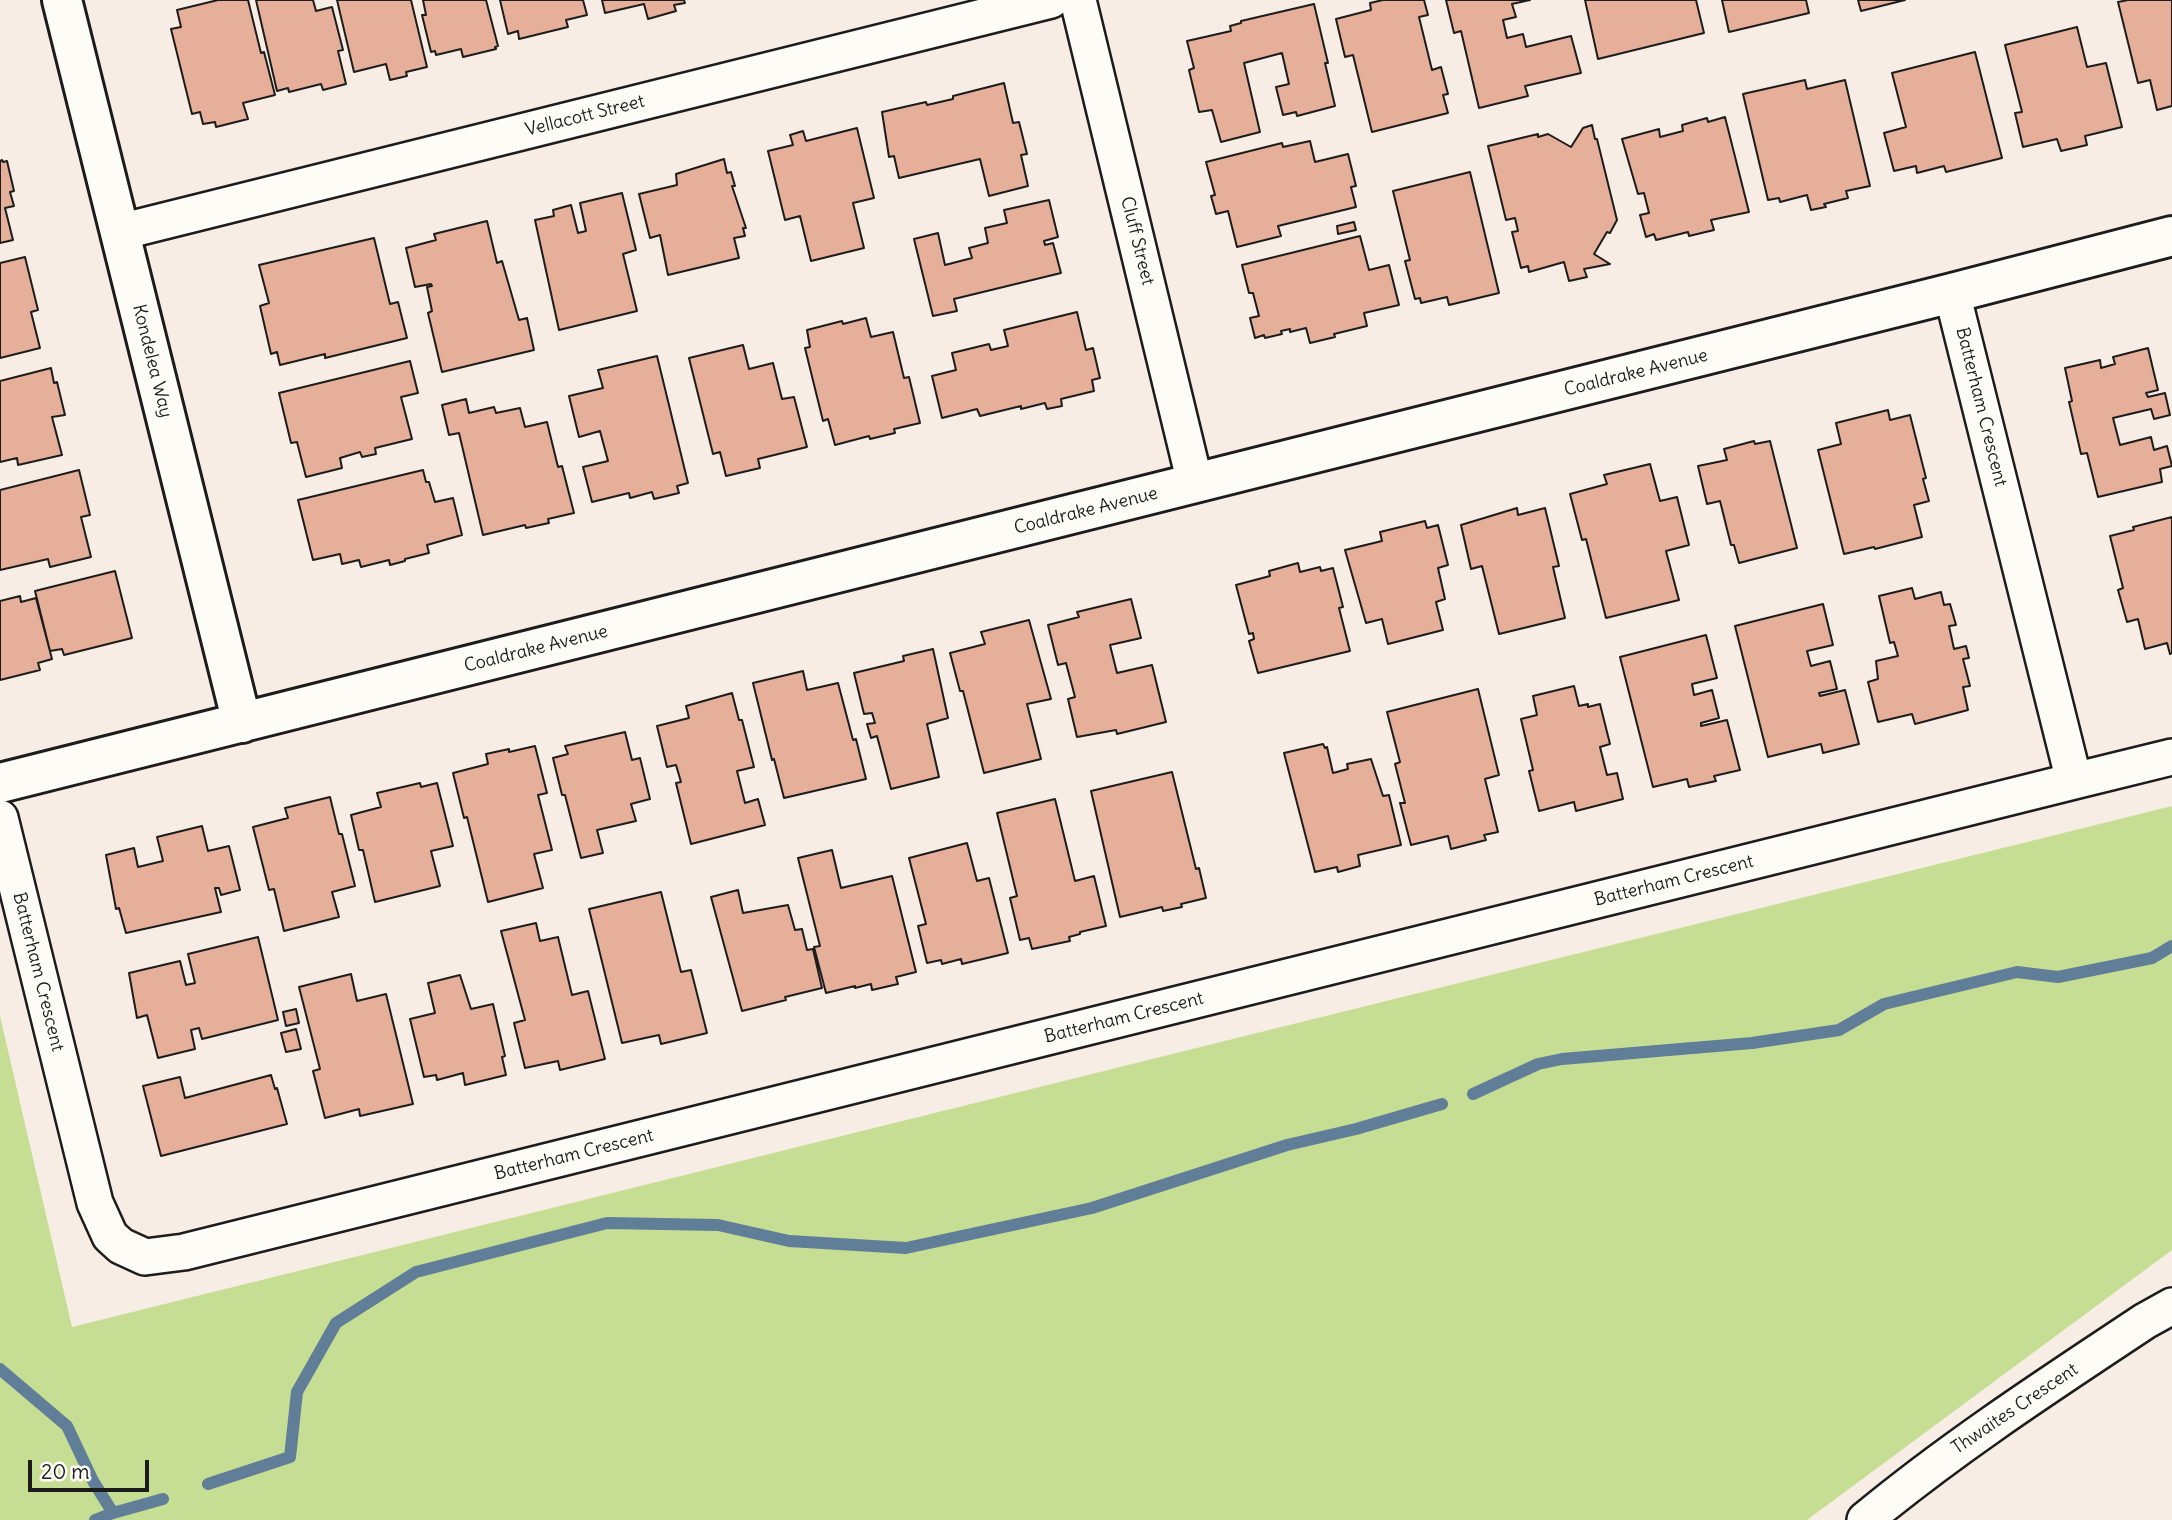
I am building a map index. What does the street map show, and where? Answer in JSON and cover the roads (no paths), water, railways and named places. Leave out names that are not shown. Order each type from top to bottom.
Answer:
[{"type":"street","name":"Kondelea Way","points":[[62,0],[242,723]]},
{"type":"street","name":"Vellacott Street","points":[[120,232],[1051,0]]},
{"type":"street","name":"Cluff Street","points":[[1078,0],[1195,483]]},
{"type":"street","name":"Coaldrake Avenue","points":[[0,783],[2172,236]]},
{"type":"street","name":"Batterham Crescent","points":[[0,818],[94,1203],[110,1236],[121,1246],[145,1257],[184,1252],[2074,781],[1952,293]]},
{"type":"street","points":[[2074,781],[2172,757]]},
{"type":"street","name":"Thwaites Crescent","points":[[1865,1520],[1908,1484],[1985,1427],[2172,1306]]},
{"type":"waterway","points":[[1473,1094],[1538,1064],[1562,1059],[1752,1043],[1839,1030],[1884,1004],[2017,972],[2058,977],[2152,958],[2172,946]]},
{"type":"waterway","points":[[208,1484],[290,1457],[297,1392],[336,1323],[416,1272],[607,1223],[718,1225],[789,1241],[906,1248],[1092,1208],[1287,1145],[1356,1129],[1442,1104]]},
{"type":"waterway","points":[[0,1369],[67,1426],[93,1481],[113,1513],[163,1499]]},
{"type":"waterway","points":[[95,1520],[113,1513]]}]
